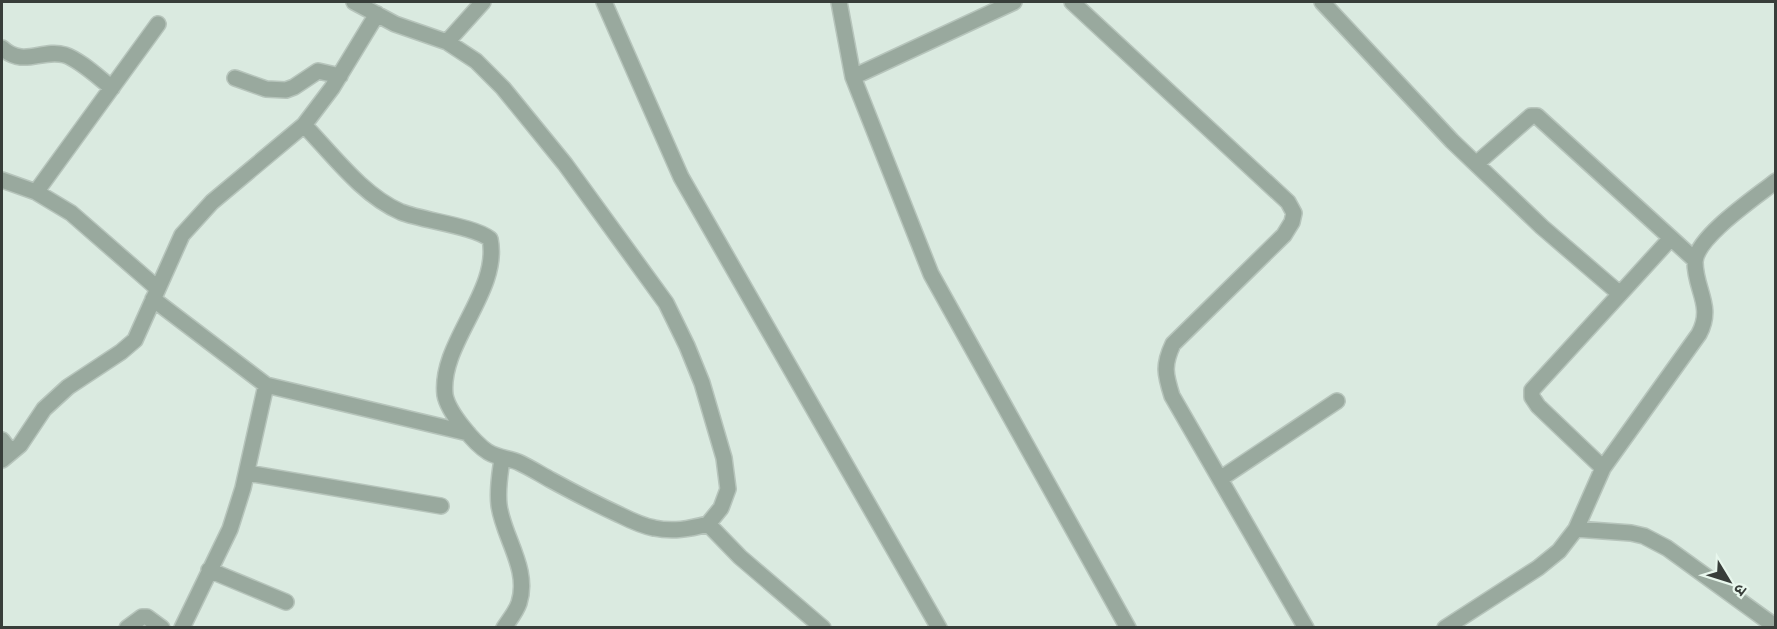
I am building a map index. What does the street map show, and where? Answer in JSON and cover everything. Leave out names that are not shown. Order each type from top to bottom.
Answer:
[{"type":"street","points":[[304,125],[379,201],[409,214],[476,232],[490,239],[492,247],[488,270],[481,293],[451,358],[445,395],[450,409],[479,445],[502,459],[518,462],[592,502],[653,528],[687,530],[708,524],[721,508],[728,489],[724,458],[702,383],[666,303],[565,164],[503,88],[476,61],[447,42],[395,24],[354,2]]},
{"type":"street","points":[[447,42],[483,2]]},
{"type":"street","points":[[603,2],[681,177],[939,627]]},
{"type":"street","points":[[839,2],[854,77],[931,274],[1128,627]]},
{"type":"street","points":[[854,77],[1014,2]]},
{"type":"street","points":[[1072,2],[1288,202],[1294,213],[1292,222],[1284,235],[1173,344],[1166,360],[1166,377],[1172,396],[1306,627]]},
{"type":"street","points":[[1322,2],[1452,141],[1542,227],[1620,294]]},
{"type":"street","points":[[6,456],[32,430],[44,409],[68,387],[135,340],[182,235],[212,202],[304,125],[340,76],[376,14]]},
{"type":"street","points":[[36,192],[158,24]]},
{"type":"street","points":[[2,48],[15,57],[64,55],[112,88]]},
{"type":"street","points":[[235,78],[276,90],[294,87],[318,71],[340,76]]},
{"type":"street","points":[[1444,627],[1538,568],[1559,551],[1576,529],[1603,468],[1705,323],[1705,306],[1695,260],[1537,116],[1531,116],[1476,164]]},
{"type":"street","points":[[2,180],[36,192],[70,213],[155,294],[266,385],[468,433]]},
{"type":"street","points":[[1695,260],[1712,232],[1776,181]]},
{"type":"street","points":[[1603,468],[1538,406],[1532,397],[1532,390],[1671,238]]},
{"type":"street","points":[[182,627],[230,529],[246,473],[266,385]]},
{"type":"street","points":[[1220,479],[1337,401]]},
{"type":"street","points":[[2,440],[6,456]]},
{"type":"street","points":[[502,459],[498,487],[499,507],[519,567],[521,583],[519,603],[504,627]]},
{"type":"street","points":[[246,473],[441,506]]},
{"type":"street","points":[[708,524],[740,557],[823,627]]},
{"type":"street","points":[[1576,529],[1644,536],[1667,548],[1776,627]]},
{"type":"street","points":[[209,570],[286,602]]},
{"type":"street","points":[[127,627],[142,617],[147,617],[162,627]]}]
